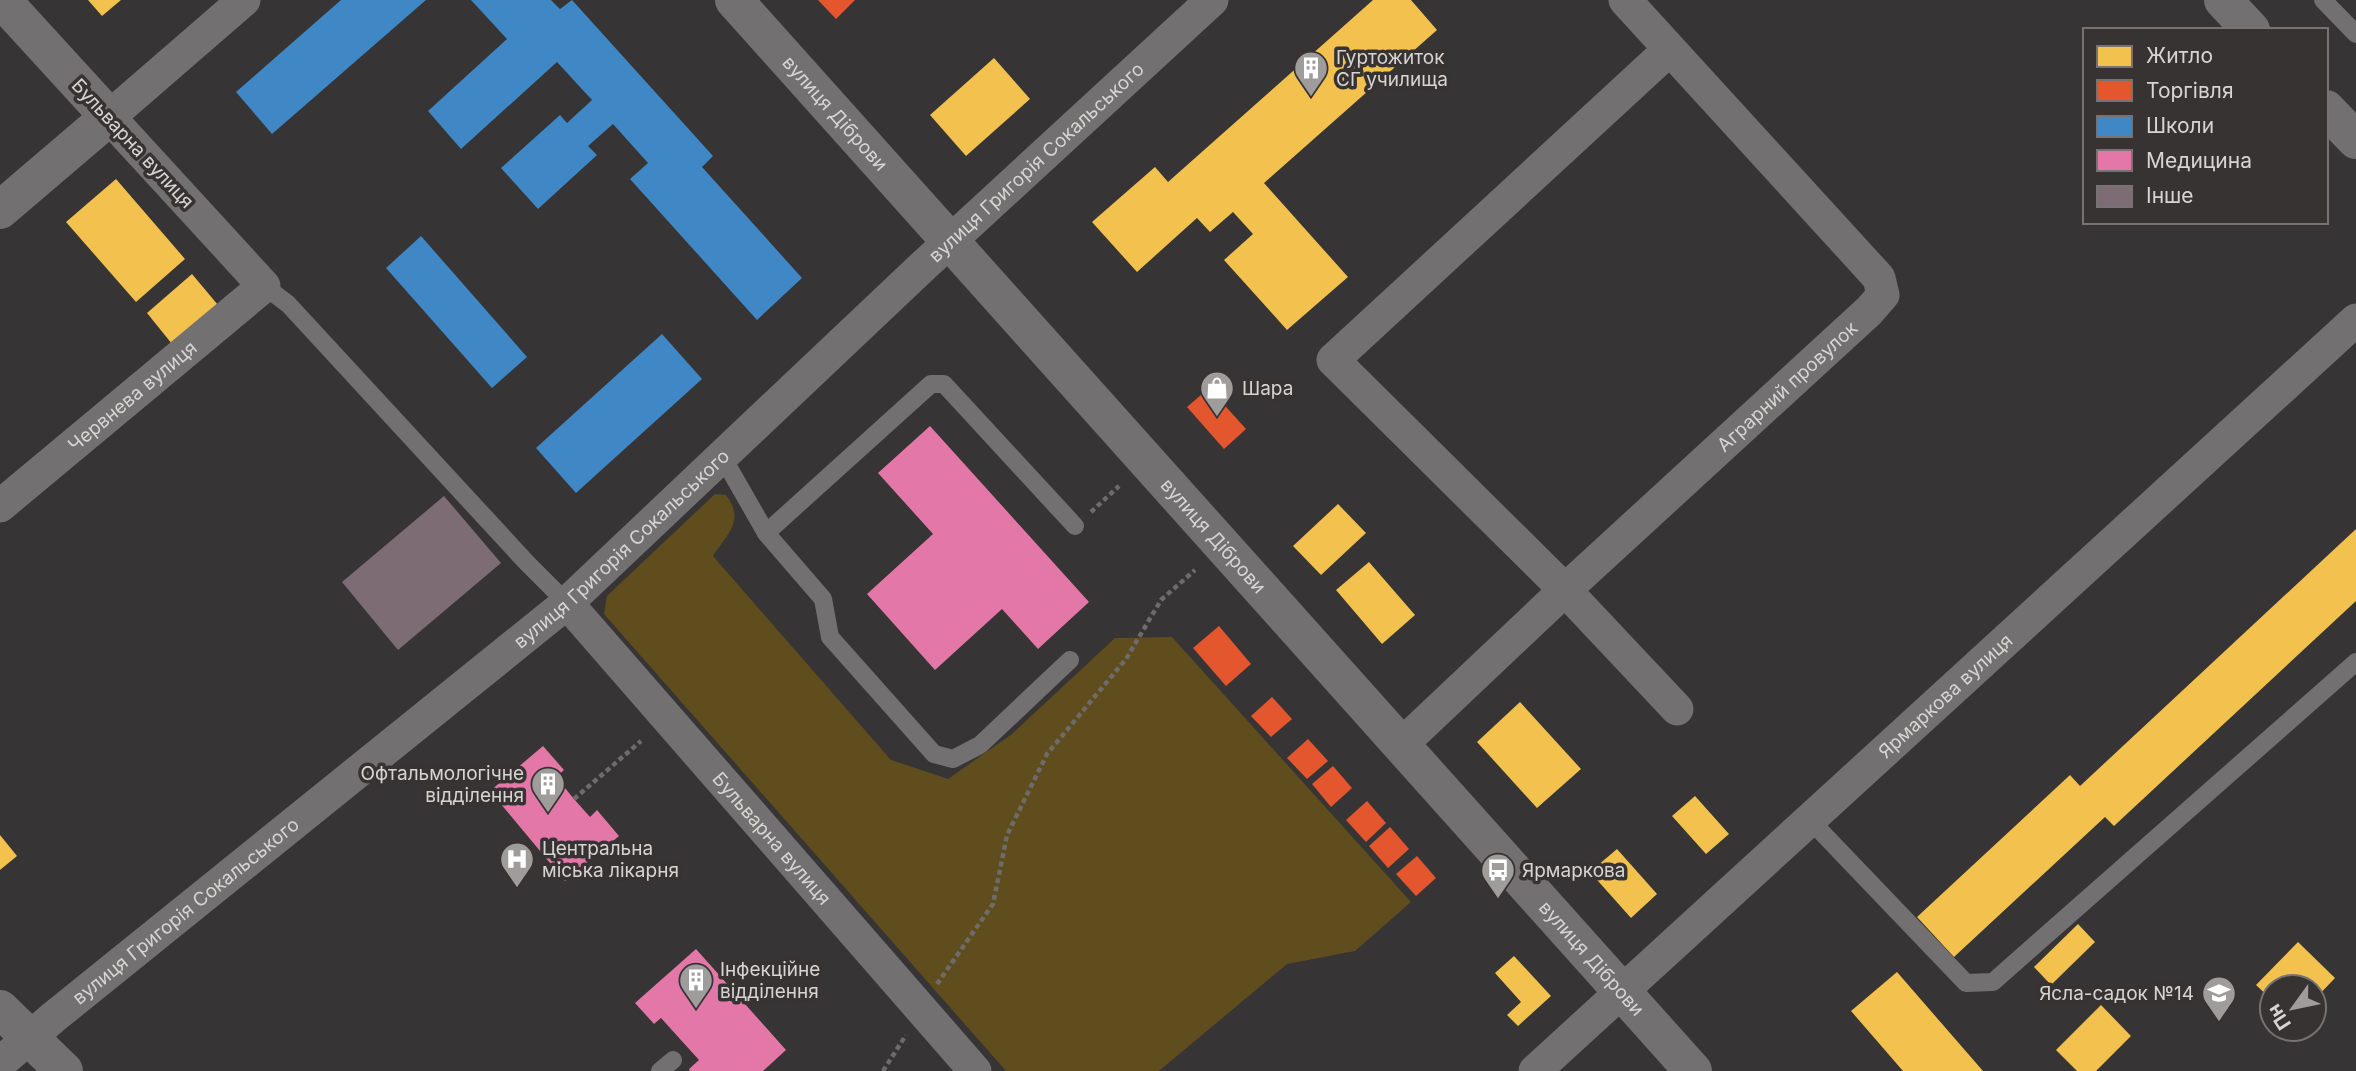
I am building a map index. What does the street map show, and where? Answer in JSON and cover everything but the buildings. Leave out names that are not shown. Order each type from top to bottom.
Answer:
[{"type":"street","name":"Бульварна вулиця","points":[[2,0],[264,286]]},
{"type":"street","points":[[0,210],[244,0]]},
{"type":"street","name":"вулиця Діброви","points":[[734,0],[1693,1071]]},
{"type":"street","name":"вулиця Григорія Сокальського","points":[[0,1063],[567,603],[950,242],[1212,0]]},
{"type":"street","name":"Аграрний провулок","points":[[1401,745],[1565,590],[1870,312],[1883,295],[1879,278],[1625,0]]},
{"type":"street","points":[[2223,0],[2249,28]]},
{"type":"street","points":[[1669,50],[1333,360],[1565,590],[1677,709]]},
{"type":"street","points":[[2328,110],[2356,140]]},
{"type":"street","name":"Червнева вулиця","points":[[0,506],[264,286]]},
{"type":"street","name":"Ярмаркова вулиця","points":[[1535,1071],[2356,320]]},
{"type":"street","name":"Бульварна вулиця","points":[[567,603],[975,1071]]},
{"type":"street","points":[[0,1009],[64,1071]]},
{"type":"lane","points":[[2323,0],[2356,34]]},
{"type":"lane","points":[[264,286],[288,304],[567,603]]},
{"type":"lane","points":[[766,533],[931,383],[944,384],[1075,526]]},
{"type":"lane","points":[[722,456],[766,533],[823,599],[830,637],[934,754],[953,759],[980,745],[1070,660]]},
{"type":"lane","points":[[1810,820],[1966,983],[1993,982],[2356,662]]},
{"type":"path","points":[[1075,526],[1119,486]]},
{"type":"path","points":[[934,987],[993,904],[1007,835],[1047,754],[1126,659],[1161,600],[1195,570]]},
{"type":"path","points":[[574,799],[641,741]]},
{"type":"path","points":[[883,1071],[908,1033]]},
{"type":"shaded area","points":[[715,494],[726,495],[732,504],[734,520],[713,556],[891,760],[948,779],[1012,734],[1115,638],[1172,637],[1411,902],[1355,951],[1287,964],[1159,1071],[1006,1071],[604,614],[607,596]]},
{"type":"place","name":"Гуртожиток СГ училища","points":[[1311,98]]},
{"type":"place","name":"Шара","points":[[1217,418]]},
{"type":"place","name":"Офтальмологічне відділення","points":[[548,814]]},
{"type":"place","name":"Центральна міська лікарня","points":[[517,889]]},
{"type":"place","name":"Ярмаркова","points":[[1498,900]]},
{"type":"place","name":"Інфекційне відділення","points":[[696,1010]]},
{"type":"place","name":"Ясла-садок №14","points":[[2219,1023]]}]
